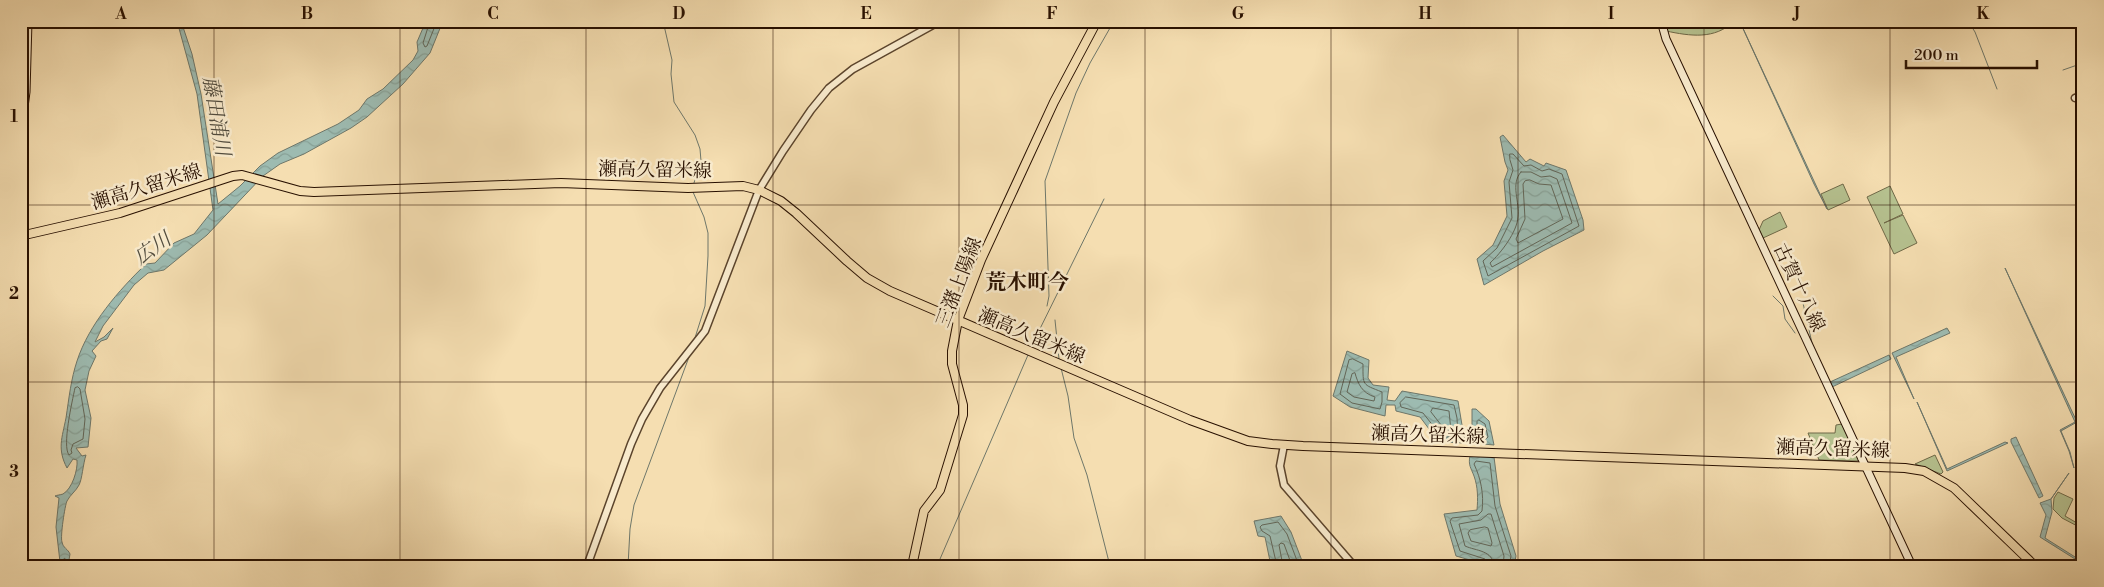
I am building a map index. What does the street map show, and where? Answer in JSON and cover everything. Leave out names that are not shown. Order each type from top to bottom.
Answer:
[{"type":"main road","points":[[21,130],[26,92],[28,21]]},
{"type":"main road","name":"三潴上陽線","points":[[912,566],[924,511],[940,490],[963,415],[963,405],[952,364],[952,351],[958,320],[981,260],[1054,102],[1097,21]]},
{"type":"main road","name":"古賀十八線","points":[[1661,21],[1666,39],[1912,566]]},
{"type":"main road","name":"瀬高久留米線","points":[[21,233],[29,234],[120,213],[233,176],[242,175],[258,178],[276,185],[314,192],[561,183],[688,188],[743,186],[759,190],[781,201],[847,262],[876,284],[1190,420],[1248,440],[1284,445],[1864,465],[1924,471],[1945,482],[1961,494],[2035,566]]},
{"type":"street","points":[[587,566],[631,444],[642,419],[660,388],[705,331],[759,190],[795,133],[829,88],[853,69],[940,21]]},
{"type":"street","points":[[2075,98],[2083,95]]},
{"type":"street","points":[[1284,445],[1280,466],[1284,486],[1354,566]]},
{"type":"green space","points":[[1663,21],[1702,25],[1713,21],[1734,21],[1719,31],[1710,34],[1693,35],[1666,31]]},
{"type":"green space","points":[[1843,184],[1850,200],[1828,210],[1821,194]]},
{"type":"green space","points":[[1890,186],[1903,214],[1884,223],[1903,215],[1917,243],[1894,254],[1867,197]]},
{"type":"green space","points":[[1780,212],[1787,227],[1763,238],[1759,230],[1763,221]]},
{"type":"green space","points":[[1842,424],[1859,460],[1819,460],[1808,433],[1835,433],[1836,425]]},
{"type":"green space","points":[[1935,455],[1943,472],[1941,474],[1915,464]]},
{"type":"green space","points":[[2058,492],[2073,499],[2065,516],[2083,529],[2062,518],[2053,509],[2054,498]]},
{"type":"water","points":[[177,21],[181,21],[192,54],[201,94],[218,204],[260,166],[278,153],[338,124],[359,110],[367,99],[383,89],[413,60],[418,51],[417,42],[426,21],[443,21],[430,53],[403,84],[367,117],[304,154],[280,164],[263,176],[207,235],[164,270],[148,273],[134,285],[103,326],[95,342],[104,337],[113,328],[107,339],[101,341],[92,351],[96,356],[89,371],[85,390],[91,418],[88,447],[76,448],[82,456],[86,455],[80,483],[68,499],[65,508],[62,539],[63,546],[70,554],[68,566],[63,566],[65,558],[60,562],[56,527],[59,498],[55,496],[66,492],[74,479],[76,469],[77,460],[73,459],[67,468],[62,455],[61,443],[73,375],[82,347],[106,308],[136,274],[146,264],[155,263],[174,243],[194,234],[213,210],[197,94]]},
{"type":"water","points":[[1740,22],[1827,209],[1814,184]]},
{"type":"water","points":[[1503,135],[1526,162],[1530,159],[1544,166],[1546,163],[1566,170],[1583,220],[1584,230],[1484,285],[1477,259],[1493,245],[1507,216],[1504,181],[1508,170],[1500,137]]},
{"type":"water","points":[[2005,268],[2077,422],[2061,431],[2070,452],[2074,468],[2060,430],[2075,422]]},
{"type":"water","points":[[1947,328],[1950,333],[1896,357],[1914,399],[1892,353]]},
{"type":"water","points":[[1347,351],[1369,360],[1368,378],[1373,385],[1389,387],[1387,400],[1395,401],[1402,391],[1458,401],[1465,443],[1439,442],[1420,417],[1396,411],[1395,405],[1386,405],[1385,416],[1350,407],[1333,396]]},
{"type":"water","points":[[1889,355],[1891,359],[1832,387],[1830,382]]},
{"type":"water","points":[[1917,402],[1947,469],[2005,442],[2008,443],[1947,471]]},
{"type":"water","points":[[1472,409],[1476,409],[1489,421],[1494,445],[1472,443]]},
{"type":"water","points":[[2016,437],[2043,496],[2039,498],[2011,442],[2011,439]]},
{"type":"water","points":[[1470,456],[1494,457],[1500,504],[1516,556],[1514,566],[1491,566],[1456,556],[1444,514],[1477,510],[1477,489],[1470,464]]},
{"type":"water","points":[[2051,499],[2052,512],[2045,538],[2083,562],[2040,537],[2046,515],[2040,503]]},
{"type":"water","points":[[1281,516],[1291,532],[1304,566],[1271,566],[1265,537],[1258,536],[1254,521]]},
{"type":"waterway","points":[[663,21],[672,60],[671,74],[674,102],[695,135],[700,149],[701,161],[693,186]]},
{"type":"waterway","points":[[1047,306],[1049,296],[1045,181],[1076,93],[1090,63],[1114,21]]},
{"type":"waterway","points":[[1968,21],[1975,32],[1997,89]]},
{"type":"waterway","points":[[2063,70],[2083,63]]},
{"type":"waterway","points":[[693,192],[704,217],[708,233],[705,306],[694,341]]},
{"type":"waterway","points":[[1030,349],[1104,199]]},
{"type":"waterway","points":[[1773,296],[1783,306],[1785,319],[1795,333]]},
{"type":"waterway","points":[[1803,303],[1812,343]]},
{"type":"waterway","points":[[1055,320],[1059,359]]},
{"type":"waterway","points":[[937,566],[1028,355]]},
{"type":"waterway","points":[[628,566],[630,529],[634,505],[689,357]]},
{"type":"waterway","points":[[1061,368],[1068,396],[1074,438],[1087,475],[1110,566]]},
{"type":"waterway","points":[[2077,422],[2083,421]]},
{"type":"district","name":"荒木町今","points":[[1027,282]]},
{"type":"water label","name":"藤田浦川","points":[[217,116]]},
{"type":"water label","name":"広川","points":[[152,248]]}]
